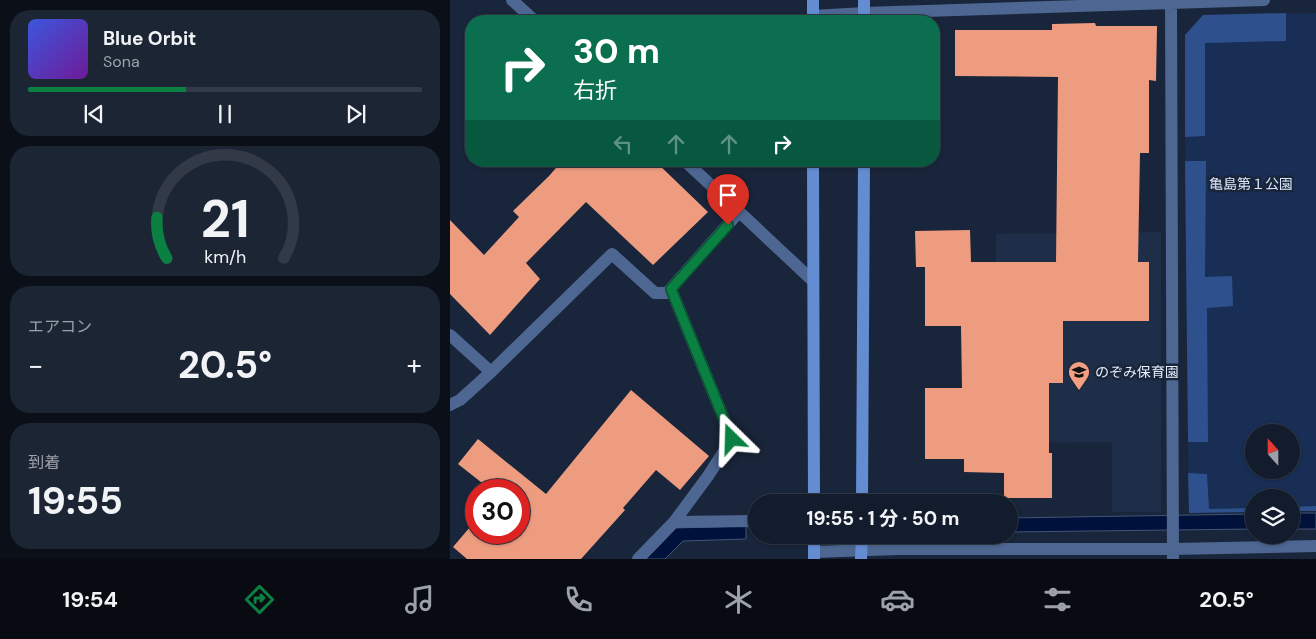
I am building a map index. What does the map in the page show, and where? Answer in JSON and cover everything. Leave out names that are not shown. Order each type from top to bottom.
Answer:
[{"type":"street","points":[[512,0],[528,15]]},
{"type":"street","points":[[813,0],[813,15]]},
{"type":"street","points":[[838,15],[864,11],[1264,0]]},
{"type":"street","points":[[1170,2],[1173,554]]},
{"type":"street","points":[[691,167],[813,281]]},
{"type":"street","points":[[813,167],[814,494]]},
{"type":"street","points":[[862,494],[864,167]]},
{"type":"street","points":[[450,405],[460,400],[491,372],[612,254],[655,293],[667,294],[739,212]]},
{"type":"street","points":[[638,559],[674,522],[708,476],[732,439],[671,289]]},
{"type":"street","points":[[450,335],[491,372]]},
{"type":"street","points":[[674,522],[748,520]]},
{"type":"street","points":[[814,555],[1173,554],[1316,546]]},
{"type":"shaded area","points":[[1286,13],[1286,41],[1205,43],[1205,136],[1185,137],[1185,35],[1203,15]]},
{"type":"shaded area","points":[[1185,161],[1206,161],[1205,277],[1232,276],[1233,306],[1207,308],[1208,442],[1188,442]]},
{"type":"shaded area","points":[[1161,232],[1161,512],[1112,512],[1112,442],[997,443],[996,234]]},
{"type":"shaded area","points":[[1188,473],[1207,474],[1209,509],[1245,508],[1245,512],[1189,513]]},
{"type":"shaded area","points":[[1316,506],[1316,511],[1300,511],[1300,507]]},
{"type":"shaded area","points":[[1300,513],[1316,513],[1316,529],[1300,529]]},
{"type":"shaded area","points":[[1245,514],[1245,529],[1018,532],[1018,518]]},
{"type":"shaded area","points":[[746,526],[746,539],[683,541],[665,559],[646,559],[676,528]]},
{"type":"green space","name":"亀島第１公園","points":[[1316,13],[1316,511],[1300,511],[1300,489],[1245,489],[1245,512],[1189,513],[1185,35],[1203,15]]},
{"type":"building","points":[[1095,23],[1096,26],[1157,26],[1156,81],[1149,80],[1149,153],[1140,153],[1138,262],[1149,262],[1149,321],[1063,321],[1063,383],[1049,383],[1049,453],[1052,453],[1052,498],[1018,498],[1018,494],[1004,494],[1004,473],[964,472],[964,459],[925,459],[925,388],[962,388],[961,326],[925,326],[925,267],[916,267],[915,231],[970,230],[971,262],[1056,262],[1058,77],[955,76],[955,30],[1052,30],[1052,24]]},
{"type":"building","points":[[557,167],[661,167],[708,212],[653,265],[586,202],[526,263],[540,279],[490,335],[450,294],[450,220],[484,255],[519,217],[513,211]]},
{"type":"building","points":[[631,390],[709,456],[680,490],[656,470],[623,508],[625,510],[581,559],[467,559],[453,547],[465,533],[465,544],[530,544],[530,481],[546,494]]},
{"type":"building","points":[[478,439],[527,479],[477,479],[458,464]]},
{"type":"place","name":"のぞみ保育園","points":[[1079,391]]},
{"type":"route","points":[[728,225],[671,289],[732,439]]}]
